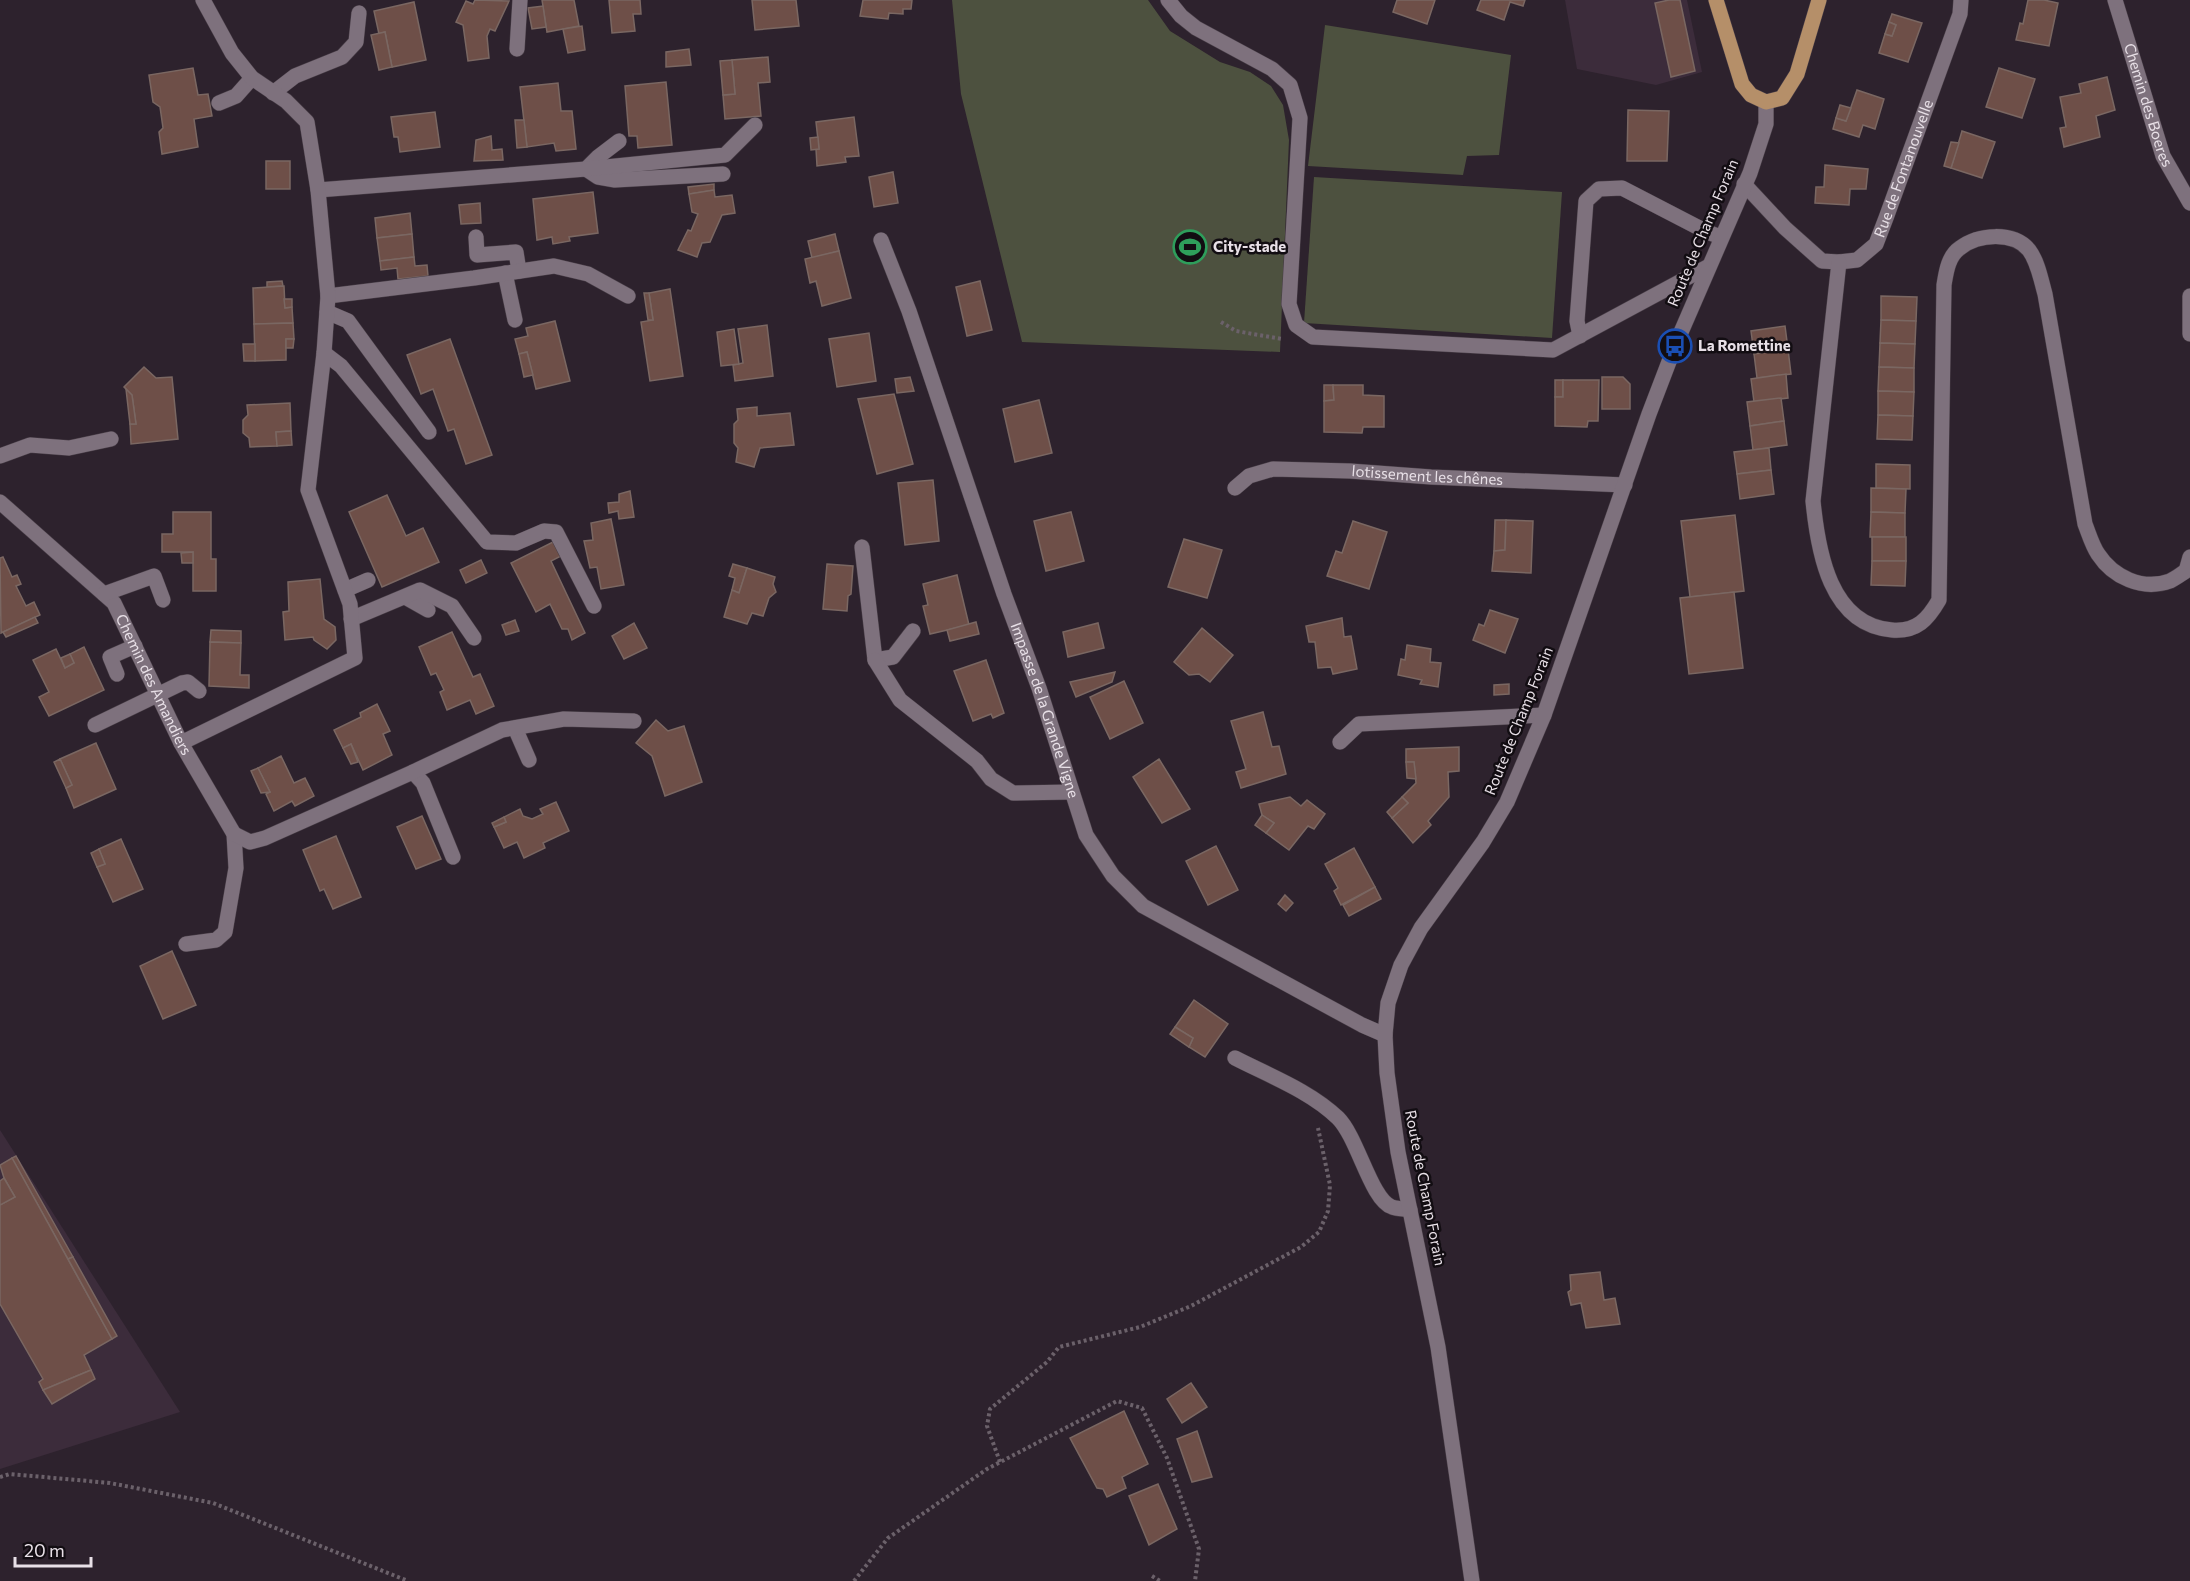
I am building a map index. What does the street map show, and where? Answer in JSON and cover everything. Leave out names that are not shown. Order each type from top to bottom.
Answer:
[{"type":"main road","points":[[1716,0],[1742,84],[1751,95],[1766,102],[1782,98],[1791,86],[1797,74],[1819,0]]},
{"type":"street","points":[[181,743],[355,658],[350,604],[308,490],[324,353],[328,296],[318,190],[308,122],[286,101],[252,78],[232,53],[203,0]]},
{"type":"street","points":[[517,49],[520,0]]},
{"type":"street","points":[[1168,0],[1181,16],[1196,27],[1272,69],[1290,85],[1300,117],[1289,304],[1296,325],[1312,337],[1553,350],[1709,266]]},
{"type":"street","name":"Rue de Fontanouvelle","points":[[1839,262],[1857,260],[1876,244],[1960,14],[1961,0]]},
{"type":"street","name":"Chemin des Boeres","points":[[2115,0],[2163,156],[2190,203]]},
{"type":"street","points":[[273,93],[295,76],[342,57],[356,42],[359,13]]},
{"type":"street","points":[[219,103],[236,96],[252,78]]},
{"type":"street","name":"Route de Champ Forain","points":[[1472,1581],[1438,1347],[1398,1152],[1387,1073],[1385,1035],[1388,1003],[1401,966],[1421,928],[1483,842],[1507,802],[1544,715],[1675,346],[1744,184],[1766,124],[1766,102]]},
{"type":"street","points":[[318,190],[586,169],[725,155],[756,125]]},
{"type":"street","points":[[586,169],[619,141]]},
{"type":"street","points":[[586,169],[598,177],[615,180],[723,174]]},
{"type":"street","points":[[1744,184],[1785,228],[1822,261],[1839,262],[1814,501],[1816,530],[1826,572],[1841,600],[1854,616],[1876,628],[1896,630],[1916,627],[1929,616],[1939,600],[1944,285],[1947,267],[1959,248],[1978,240],[1997,236],[2015,240],[2029,250],[2038,268],[2047,305],[2085,524],[2096,552],[2111,571],[2127,580],[2152,584],[2170,580],[2186,571],[2190,557]]},
{"type":"street","points":[[1580,336],[1577,321],[1586,201],[1599,189],[1622,188],[1721,237]]},
{"type":"street","points":[[476,237],[477,255],[516,252],[512,272],[515,320]]},
{"type":"street","name":"Impasse de la Grande Vigne","points":[[881,240],[909,311],[1086,835],[1113,876],[1143,906],[1362,1025],[1385,1035]]},
{"type":"street","points":[[328,296],[554,266],[588,274],[628,296]]},
{"type":"street","points":[[2190,296],[2190,334]]},
{"type":"street","points":[[327,312],[348,321],[429,432]]},
{"type":"street","points":[[324,353],[340,366],[487,542],[516,543],[544,531],[556,532],[594,606]]},
{"type":"street","points":[[0,456],[30,445],[69,448],[111,439]]},
{"type":"street","name":"lotissement les chênes","points":[[1235,488],[1248,476],[1273,469],[1625,485]]},
{"type":"street","name":"Chemin des Amandiers","points":[[0,502],[114,603],[181,743],[234,834],[236,867],[225,932],[216,940],[186,945]]},
{"type":"street","points":[[862,547],[875,660],[900,700],[977,761],[991,779],[1013,793],[1071,792]]},
{"type":"street","points":[[104,594],[154,576],[163,600]]},
{"type":"street","points":[[345,590],[368,580]]},
{"type":"street","points":[[351,619],[420,590],[452,606],[474,638]]},
{"type":"street","points":[[405,597],[428,610]]},
{"type":"street","points":[[875,660],[893,657],[913,631]]},
{"type":"street","points":[[117,674],[110,657],[135,646]]},
{"type":"street","points":[[95,725],[157,693],[188,682],[199,691]]},
{"type":"street","points":[[1340,742],[1359,724],[1544,715]]},
{"type":"street","points":[[234,834],[250,842],[265,838],[502,730],[564,719],[634,721]]},
{"type":"street","points":[[515,728],[529,760]]},
{"type":"street","points":[[413,772],[423,783],[453,856]]},
{"type":"street","points":[[1235,1058],[1312,1098],[1339,1119],[1355,1142],[1379,1196],[1391,1207],[1410,1210]]},
{"type":"path","points":[[1221,322],[1236,331],[1280,339],[1312,337]]},
{"type":"path","points":[[1000,1462],[987,1426],[990,1409],[1047,1362],[1059,1347],[1140,1327],[1191,1306],[1300,1247],[1319,1232],[1328,1211],[1330,1185],[1312,1098]]},
{"type":"path","points":[[854,1581],[888,1538],[1000,1462],[1118,1401],[1142,1408],[1167,1458],[1199,1549],[1195,1581]]},
{"type":"path","points":[[0,1477],[10,1474],[110,1483],[213,1503],[408,1581]]},
{"type":"path","points":[[1152,1576],[1161,1581]]},
{"type":"shaded area","points":[[1565,0],[1687,0],[1702,72],[1656,85],[1577,69]]},
{"type":"shaded area","points":[[0,1130],[180,1412],[0,1469]]},
{"type":"green space","points":[[952,0],[1148,0],[1170,31],[1220,62],[1250,72],[1271,86],[1283,105],[1289,140],[1280,352],[1022,342],[961,94]]},
{"type":"green space","points":[[1325,25],[1511,55],[1499,155],[1467,156],[1463,175],[1308,166]]},
{"type":"green space","points":[[1314,177],[1562,192],[1552,338],[1304,323]]},
{"type":"building","points":[[475,0],[509,1],[495,31],[490,29],[487,36],[489,58],[468,61],[463,25],[456,22],[466,1],[473,4]]},
{"type":"building","points":[[542,0],[574,0],[579,26],[547,32]]},
{"type":"building","points":[[609,0],[640,0],[641,14],[633,14],[635,31],[612,33]]},
{"type":"building","points":[[752,0],[796,0],[799,26],[755,30]]},
{"type":"building","points":[[863,0],[912,0],[911,9],[903,9],[903,14],[889,13],[888,19],[860,16]]},
{"type":"building","points":[[1397,0],[1435,0],[1427,24],[1393,12]]},
{"type":"building","points":[[1481,0],[1525,0],[1523,6],[1510,2],[1504,20],[1477,10]]},
{"type":"building","points":[[1680,0],[1695,71],[1671,77],[1655,3]]},
{"type":"building","points":[[2028,0],[2058,3],[2049,46],[2016,40],[2020,23],[2023,24]]},
{"type":"building","points":[[414,2],[426,60],[392,67],[385,32],[379,34],[374,11]]},
{"type":"building","points":[[543,6],[546,27],[532,29],[528,8]]},
{"type":"building","points":[[1892,14],[1922,23],[1908,62],[1879,53],[1885,34],[1892,36],[1896,25],[1889,22]]},
{"type":"building","points":[[1889,22],[1896,25],[1892,36],[1885,34]]},
{"type":"building","points":[[582,26],[585,50],[568,53],[563,29]]},
{"type":"building","points":[[385,32],[392,67],[379,70],[371,35]]},
{"type":"building","points":[[689,49],[691,65],[666,67],[666,52]]},
{"type":"building","points":[[768,57],[770,82],[758,83],[761,116],[725,119],[723,95],[735,94],[732,60]]},
{"type":"building","points":[[732,60],[735,94],[723,95],[720,61]]},
{"type":"building","points":[[193,68],[198,95],[208,94],[212,116],[194,119],[198,147],[162,154],[159,132],[163,128],[160,107],[153,102],[149,75]]},
{"type":"building","points":[[1999,68],[2035,79],[2022,118],[1986,107]]},
{"type":"building","points":[[2107,77],[2115,110],[2096,116],[2100,137],[2064,147],[2060,128],[2066,127],[2060,97],[2081,93],[2079,84]]},
{"type":"building","points":[[666,82],[672,145],[638,148],[637,136],[629,136],[625,86]]},
{"type":"building","points":[[558,83],[561,111],[572,111],[576,149],[556,151],[554,143],[527,147],[520,87]]},
{"type":"building","points":[[1857,90],[1884,99],[1875,129],[1863,125],[1859,137],[1833,129],[1836,118],[1846,121]]},
{"type":"building","points":[[1840,105],[1851,108],[1846,121],[1836,118]]},
{"type":"building","points":[[1628,110],[1669,111],[1667,161],[1627,161]]},
{"type":"building","points":[[435,112],[440,147],[400,152],[398,137],[394,137],[391,117]]},
{"type":"building","points":[[854,117],[859,156],[845,157],[846,162],[817,166],[816,149],[819,149],[816,122]]},
{"type":"building","points":[[515,120],[524,120],[527,147],[517,148]]},
{"type":"building","points":[[1962,131],[1995,142],[1982,178],[1951,168]]},
{"type":"building","points":[[491,136],[492,150],[502,149],[503,160],[474,161],[476,140]]},
{"type":"building","points":[[818,137],[819,149],[811,150],[810,138]]},
{"type":"building","points":[[1951,142],[1959,143],[1951,168],[1944,166]]},
{"type":"building","points":[[266,161],[290,161],[290,189],[266,189]]},
{"type":"building","points":[[1825,165],[1868,169],[1866,189],[1850,189],[1849,205],[1815,203],[1816,187],[1824,187]]},
{"type":"building","points":[[893,172],[898,203],[874,207],[869,177]]},
{"type":"building","points":[[714,184],[714,190],[689,194],[688,187]]},
{"type":"building","points":[[714,190],[715,197],[732,195],[735,213],[722,215],[710,242],[702,243],[697,257],[678,250],[688,230],[691,231],[698,214],[692,212],[689,194]]},
{"type":"building","points":[[593,192],[598,233],[569,237],[570,241],[553,244],[552,237],[537,240],[533,199]]},
{"type":"building","points":[[480,203],[481,223],[461,224],[459,205]]},
{"type":"building","points":[[410,213],[412,234],[377,238],[375,218]]},
{"type":"building","points":[[412,234],[414,257],[380,261],[377,238]]},
{"type":"building","points":[[835,234],[839,251],[812,258],[808,241]]},
{"type":"building","points":[[839,251],[851,298],[822,306],[816,281],[810,283],[805,259]]},
{"type":"building","points":[[414,257],[415,266],[427,265],[428,276],[398,279],[397,268],[381,270],[380,261]]},
{"type":"building","points":[[282,281],[283,286],[267,287],[267,282]]},
{"type":"building","points":[[980,281],[992,330],[967,336],[956,287]]},
{"type":"building","points":[[284,286],[285,308],[292,307],[293,323],[254,324],[253,288]]},
{"type":"building","points":[[670,289],[683,376],[650,381],[641,322],[653,320],[649,293]]},
{"type":"building","points":[[644,293],[649,293],[653,320],[648,320]]},
{"type":"building","points":[[1881,296],[1917,297],[1916,321],[1881,320]]},
{"type":"building","points":[[284,299],[292,299],[292,307],[285,308]]},
{"type":"building","points":[[1881,320],[1916,321],[1915,344],[1880,343]]},
{"type":"building","points":[[555,321],[570,381],[536,389],[527,352],[519,354],[515,339],[528,336],[526,328]]},
{"type":"building","points":[[293,323],[294,339],[286,339],[286,360],[255,361],[254,324]]},
{"type":"building","points":[[767,325],[773,376],[735,381],[733,365],[743,363],[738,329]]},
{"type":"building","points":[[1785,326],[1788,349],[1754,354],[1751,331]]},
{"type":"building","points":[[734,329],[739,364],[721,366],[717,332]]},
{"type":"building","points":[[869,333],[876,381],[837,387],[829,339]]},
{"type":"building","points":[[286,339],[294,339],[293,348],[286,348]]},
{"type":"building","points":[[450,339],[492,455],[466,464],[454,429],[448,431],[433,389],[421,394],[407,355]]},
{"type":"building","points":[[1880,343],[1915,344],[1914,368],[1879,367]]},
{"type":"building","points":[[243,344],[255,344],[255,361],[244,361]]},
{"type":"building","points":[[1788,349],[1791,374],[1757,378],[1754,354]]},
{"type":"building","points":[[527,352],[533,375],[524,377],[519,354]]},
{"type":"building","points":[[144,367],[156,378],[172,377],[178,439],[131,444],[130,424],[136,424],[132,395],[124,387]]},
{"type":"building","points":[[1879,367],[1914,368],[1914,392],[1878,391]]},
{"type":"building","points":[[1786,374],[1788,398],[1754,402],[1751,379]]},
{"type":"building","points":[[910,377],[914,391],[897,393],[895,379]]},
{"type":"building","points":[[1602,377],[1623,377],[1630,384],[1630,409],[1602,409]]},
{"type":"building","points":[[1555,380],[1563,380],[1563,397],[1555,397]]},
{"type":"building","points":[[1563,380],[1599,380],[1598,421],[1588,421],[1587,427],[1555,426],[1555,397],[1563,397]]},
{"type":"building","points":[[1324,385],[1333,385],[1334,400],[1324,401]]},
{"type":"building","points":[[1333,385],[1363,385],[1363,395],[1384,396],[1384,427],[1363,427],[1362,433],[1324,432],[1324,401],[1334,400]]},
{"type":"building","points":[[126,389],[132,395],[136,424],[130,424]]},
{"type":"building","points":[[1878,391],[1914,392],[1913,416],[1878,415]]},
{"type":"building","points":[[894,394],[913,464],[877,474],[858,399]]},
{"type":"building","points":[[1781,398],[1784,421],[1750,426],[1747,402]]},
{"type":"building","points":[[1039,400],[1052,453],[1015,462],[1003,409]]},
{"type":"building","points":[[290,403],[291,431],[276,432],[277,446],[250,447],[249,438],[243,433],[243,420],[248,415],[247,405]]},
{"type":"building","points":[[757,407],[757,416],[790,413],[794,445],[760,448],[754,467],[736,462],[738,448],[734,443],[734,424],[738,420],[737,409]]},
{"type":"building","points":[[1878,415],[1913,416],[1912,440],[1877,439]]},
{"type":"building","points":[[1784,421],[1787,445],[1753,450],[1750,426]]},
{"type":"building","points":[[291,431],[292,445],[277,446],[276,432]]},
{"type":"building","points":[[1769,448],[1771,470],[1737,474],[1734,452]]},
{"type":"building","points":[[1876,464],[1910,465],[1910,489],[1876,488]]},
{"type":"building","points":[[1771,470],[1774,494],[1740,499],[1737,474]]},
{"type":"building","points":[[933,480],[939,541],[905,545],[898,483]]},
{"type":"building","points":[[1871,488],[1906,489],[1905,513],[1871,512]]},
{"type":"building","points":[[630,491],[634,517],[619,519],[618,511],[609,513],[608,503],[619,502],[619,494]]},
{"type":"building","points":[[387,495],[406,536],[423,528],[439,562],[382,587],[349,512]]},
{"type":"building","points":[[173,512],[211,512],[211,559],[216,559],[216,591],[193,591],[193,552],[162,552],[162,534],[173,534]]},
{"type":"building","points":[[1071,512],[1084,561],[1046,571],[1034,521]]},
{"type":"building","points":[[1871,512],[1905,513],[1905,537],[1870,537]]},
{"type":"building","points":[[1735,515],[1744,591],[1690,597],[1681,521]]},
{"type":"building","points":[[611,519],[624,585],[601,589],[597,567],[590,568],[584,541],[593,540],[591,523]]},
{"type":"building","points":[[1495,520],[1506,520],[1505,550],[1494,551]]},
{"type":"building","points":[[1506,520],[1533,521],[1531,573],[1492,571],[1494,551],[1505,550]]},
{"type":"building","points":[[1353,521],[1387,532],[1369,589],[1327,576],[1336,551],[1342,553]]},
{"type":"building","points":[[1872,537],[1906,537],[1906,561],[1872,561]]},
{"type":"building","points":[[1184,539],[1222,550],[1207,598],[1168,587]]},
{"type":"building","points":[[553,542],[561,556],[551,561],[585,633],[572,640],[568,629],[562,629],[550,604],[536,612],[511,563]]},
{"type":"building","points":[[193,552],[193,563],[182,563],[181,553]]},
{"type":"building","points":[[3,557],[12,577],[17,575],[21,584],[16,586],[26,606],[34,602],[40,615],[1,633],[0,558]]},
{"type":"building","points":[[481,560],[487,573],[466,583],[460,570]]},
{"type":"building","points":[[1872,561],[1906,561],[1905,586],[1871,585]]},
{"type":"building","points":[[733,564],[747,568],[739,593],[732,590],[735,578],[729,576]]},
{"type":"building","points":[[827,564],[853,566],[847,611],[823,609]]},
{"type":"building","points":[[747,568],[775,577],[773,584],[776,592],[769,598],[763,616],[752,613],[747,624],[724,617],[732,590],[739,593]]},
{"type":"building","points":[[957,575],[969,625],[930,634],[923,606],[928,605],[923,584]]},
{"type":"building","points":[[320,579],[324,619],[335,627],[336,640],[327,649],[313,637],[285,640],[283,612],[289,611],[288,582]]},
{"type":"building","points":[[1734,592],[1743,668],[1689,674],[1680,598]]},
{"type":"building","points":[[1490,610],[1518,619],[1505,653],[1473,640],[1479,624],[1484,626]]},
{"type":"building","points":[[35,617],[38,623],[6,637],[3,632]]},
{"type":"building","points":[[1342,618],[1344,637],[1351,636],[1357,669],[1333,674],[1331,667],[1318,668],[1315,642],[1309,642],[1306,626]]},
{"type":"building","points":[[515,620],[519,631],[506,635],[502,625]]},
{"type":"building","points":[[976,622],[979,634],[950,641],[947,630]]},
{"type":"building","points":[[634,623],[647,648],[624,659],[612,636]]},
{"type":"building","points":[[1098,623],[1104,648],[1068,657],[1063,632]]},
{"type":"building","points":[[1202,628],[1233,655],[1210,682],[1199,674],[1189,675],[1174,662]]},
{"type":"building","points":[[211,630],[241,631],[241,643],[210,642]]},
{"type":"building","points":[[452,632],[473,677],[480,674],[494,706],[476,714],[470,700],[447,710],[440,692],[444,690],[436,673],[431,675],[419,647]]},
{"type":"building","points":[[210,642],[241,643],[240,675],[249,675],[249,688],[209,686]]},
{"type":"building","points":[[1407,645],[1431,649],[1430,662],[1441,663],[1438,687],[1420,684],[1422,680],[1398,675],[1401,659],[1405,660]]},
{"type":"building","points":[[84,647],[104,690],[49,716],[39,697],[49,692],[33,660],[56,649],[65,668],[74,663],[70,654]]},
{"type":"building","points":[[70,654],[74,663],[65,668],[61,658]]},
{"type":"building","points":[[986,660],[1004,713],[993,718],[991,714],[973,721],[954,671]]},
{"type":"building","points":[[1115,672],[1112,682],[1076,697],[1070,682]]},
{"type":"building","points":[[1124,681],[1143,723],[1110,739],[1090,697]]},
{"type":"building","points":[[1509,684],[1509,694],[1494,695],[1494,685]]},
{"type":"building","points":[[377,704],[390,731],[383,734],[392,755],[363,770],[351,744],[343,748],[334,730],[361,717],[360,713]]},
{"type":"building","points":[[1263,712],[1272,747],[1279,746],[1286,774],[1241,788],[1236,772],[1246,769],[1231,721]]},
{"type":"building","points":[[656,720],[668,731],[684,726],[702,782],[665,796],[652,756],[636,743]]},
{"type":"building","points":[[96,743],[116,789],[74,808],[66,788],[72,785],[60,759]]},
{"type":"building","points":[[351,744],[358,762],[351,764],[343,748]]},
{"type":"building","points":[[1459,747],[1459,771],[1448,772],[1449,797],[1428,821],[1431,825],[1413,843],[1392,818],[1408,803],[1402,797],[1416,783],[1414,762],[1406,762],[1406,749]]},
{"type":"building","points":[[281,756],[294,783],[305,778],[314,796],[295,806],[292,801],[274,811],[266,794],[270,792],[258,768]]},
{"type":"building","points":[[60,759],[72,785],[66,788],[54,762]]},
{"type":"building","points":[[1159,759],[1190,809],[1162,823],[1133,777]]},
{"type":"building","points":[[1406,762],[1414,762],[1416,779],[1407,778]]},
{"type":"building","points":[[258,768],[270,792],[261,793],[251,771]]},
{"type":"building","points":[[1290,797],[1301,806],[1307,800],[1325,814],[1314,829],[1308,826],[1289,850],[1266,833],[1274,823],[1262,815],[1259,804]]},
{"type":"building","points":[[1402,797],[1408,803],[1392,818],[1387,812]]},
{"type":"building","points":[[556,802],[569,831],[543,843],[545,848],[524,858],[517,842],[504,848],[494,827],[506,822],[504,817],[520,809],[523,816],[532,819],[543,814],[540,809]]},
{"type":"building","points":[[1262,815],[1274,823],[1266,833],[1255,825]]},
{"type":"building","points":[[422,816],[441,859],[416,869],[397,827]]},
{"type":"building","points":[[504,817],[506,822],[494,827],[492,823]]},
{"type":"building","points":[[336,836],[361,897],[333,909],[324,889],[320,891],[303,850]]},
{"type":"building","points":[[121,839],[143,889],[113,902],[97,867],[105,864],[99,849]]},
{"type":"building","points":[[1216,846],[1238,890],[1208,905],[1186,861]]},
{"type":"building","points":[[1354,848],[1375,887],[1341,905],[1334,891],[1338,888],[1325,864]]},
{"type":"building","points":[[99,849],[105,864],[97,867],[91,853]]},
{"type":"building","points":[[1375,887],[1381,899],[1349,916],[1343,905]]},
{"type":"building","points":[[1285,895],[1293,903],[1286,911],[1278,904]]},
{"type":"building","points":[[172,951],[196,1005],[163,1019],[140,966]]},
{"type":"building","points":[[1194,1000],[1228,1024],[1205,1057],[1189,1047],[1193,1038],[1175,1027]]},
{"type":"building","points":[[1175,1027],[1193,1038],[1189,1047],[1170,1034]]},
{"type":"building","points":[[16,1156],[73,1257],[68,1259],[12,1158]]},
{"type":"building","points":[[12,1158],[112,1339],[84,1355],[91,1370],[43,1390],[39,1382],[43,1379],[0,1304],[0,1205],[15,1197],[4,1178],[0,1165]]},
{"type":"building","points":[[4,1178],[15,1197],[0,1205],[0,1181]]},
{"type":"building","points":[[73,1257],[117,1336],[112,1339],[68,1259]]},
{"type":"building","points":[[1600,1272],[1604,1300],[1615,1298],[1620,1324],[1586,1328],[1581,1303],[1571,1305],[1568,1292],[1571,1290],[1570,1275]]},
{"type":"building","points":[[91,1370],[95,1379],[52,1404],[43,1390]]},
{"type":"building","points":[[1191,1383],[1207,1407],[1182,1423],[1167,1399]]},
{"type":"building","points":[[1124,1411],[1148,1464],[1122,1477],[1126,1488],[1107,1497],[1103,1489],[1097,1488],[1070,1438]]},
{"type":"building","points":[[1197,1431],[1212,1477],[1192,1482],[1177,1439]]},
{"type":"building","points":[[1158,1484],[1177,1529],[1149,1545],[1129,1496]]},
{"type":"place","name":"City-stade","points":[[1190,247]]},
{"type":"place","name":"La Romettine","points":[[1675,346]]}]
